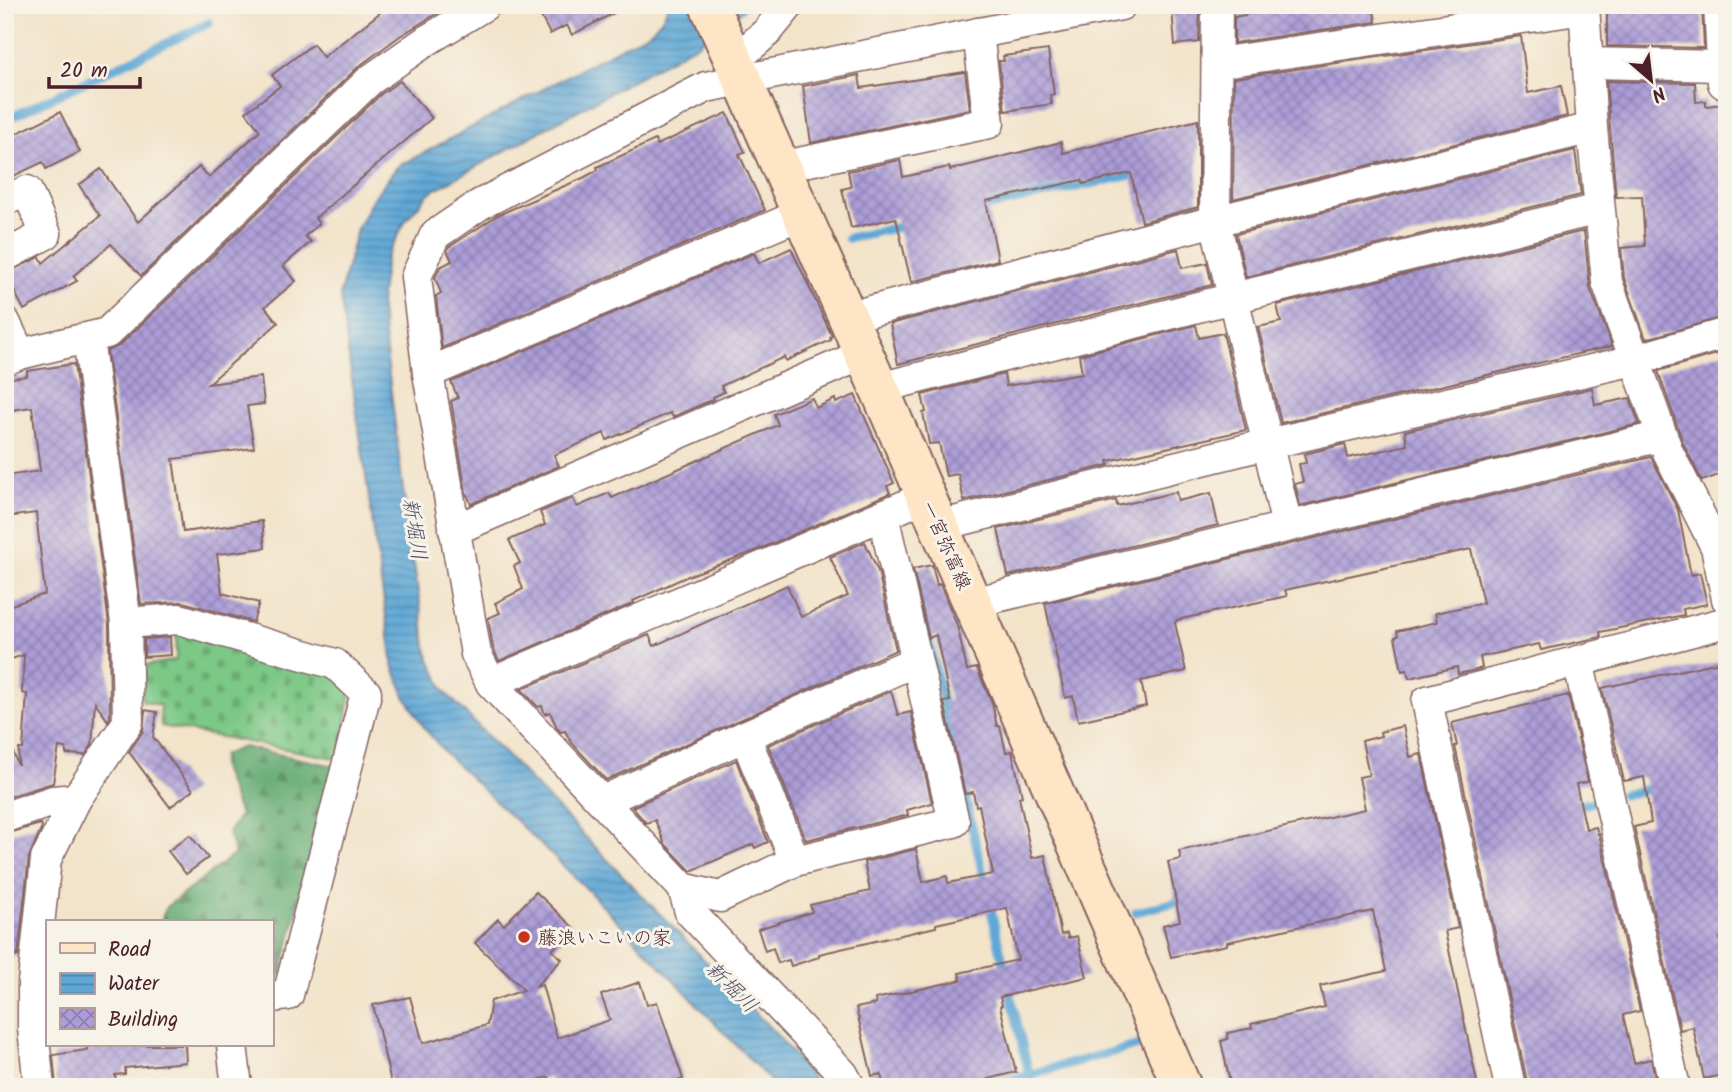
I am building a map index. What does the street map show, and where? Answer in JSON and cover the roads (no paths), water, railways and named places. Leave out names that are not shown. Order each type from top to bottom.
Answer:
[{"type":"main road","name":"一宮弥富線","points":[[709,5],[872,371],[1182,1087]]},
{"type":"street","points":[[5,322],[13,357],[107,333],[370,80],[485,5]]},
{"type":"street","points":[[789,5],[767,32],[706,87],[479,205],[435,235],[416,277],[428,373],[476,654],[491,683],[683,888],[690,912],[843,1074],[850,1087]]},
{"type":"street","points":[[734,62],[978,33],[1121,5]]},
{"type":"street","points":[[1217,5],[1215,221],[1287,526]]},
{"type":"street","points":[[1588,63],[1724,74],[1719,5]]},
{"type":"street","points":[[1217,63],[1584,7],[1592,128],[1607,282],[1668,452],[1716,547],[1727,599]]},
{"type":"street","points":[[780,167],[989,123],[978,33]]},
{"type":"street","points":[[848,317],[1215,221],[1592,128]]},
{"type":"street","points":[[5,200],[27,191],[46,234],[5,256]]},
{"type":"street","points":[[454,530],[872,371],[1233,298],[1599,209]]},
{"type":"street","points":[[428,373],[802,215]]},
{"type":"street","points":[[491,683],[883,515],[932,512],[1267,444],[1636,360],[1727,333]]},
{"type":"street","points":[[39,1087],[40,1027],[33,982],[47,859],[76,799],[128,722],[126,623],[88,338]]},
{"type":"street","points":[[972,603],[1662,436]]},
{"type":"street","points":[[683,888],[720,897],[795,861],[954,822],[883,515]]},
{"type":"street","points":[[126,623],[178,619],[335,664],[366,693],[288,995],[273,997]]},
{"type":"street","points":[[1510,1087],[1427,701],[1727,622]]},
{"type":"street","points":[[603,801],[916,661]]},
{"type":"street","points":[[1578,661],[1675,1087]]},
{"type":"street","points":[[744,736],[795,861]]},
{"type":"street","points":[[5,817],[52,801],[76,799]]},
{"type":"street","points":[[232,1046],[237,1087]]},
{"type":"water","points":[[668,5],[744,5],[744,9],[696,45],[429,193],[406,220],[386,258],[380,302],[404,497],[427,652],[444,691],[778,1036],[820,1087],[776,1087],[584,886],[448,756],[425,729],[405,696],[393,665],[344,324],[340,294],[357,229],[373,198],[397,167],[650,32],[664,16]]},
{"type":"waterway","points":[[5,120],[209,23]]},
{"type":"waterway","points":[[976,209],[1140,173]]},
{"type":"waterway","points":[[848,238],[908,225]]},
{"type":"waterway","points":[[913,572],[986,887]]},
{"type":"waterway","points":[[1623,795],[1657,787]]},
{"type":"waterway","points":[[1572,807],[1594,802]]},
{"type":"waterway","points":[[1136,912],[1185,900]]},
{"type":"waterway","points":[[989,901],[1032,1087]]},
{"type":"waterway","points":[[982,1087],[1143,1044]]},
{"type":"place","name":"藤浪いこいの家","points":[[524,937]]},
{"type":"water label","name":"新堀川","points":[[415,529]]},
{"type":"water label","name":"新堀川","points":[[732,987]]}]
